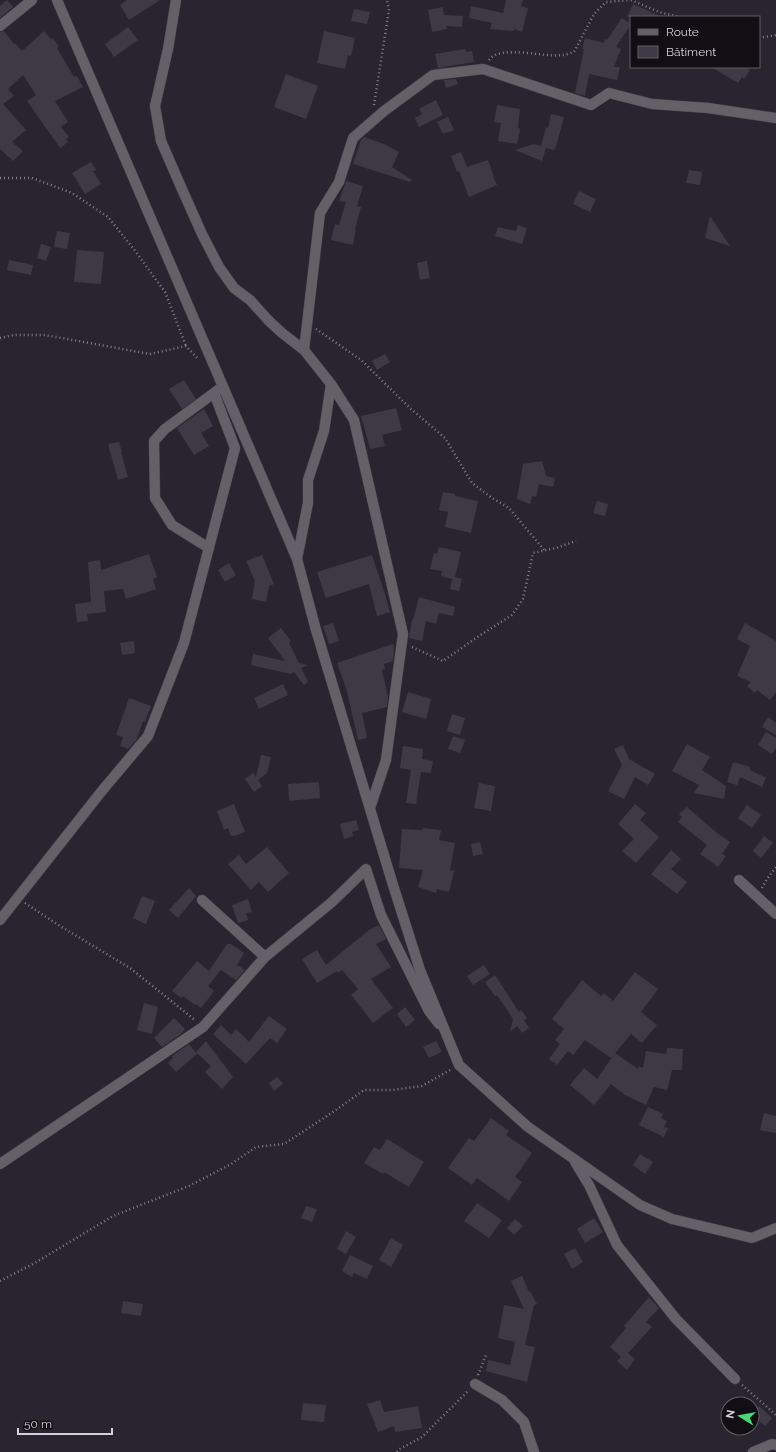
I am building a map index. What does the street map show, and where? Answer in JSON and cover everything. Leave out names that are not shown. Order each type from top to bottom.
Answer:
[{"type":"street","points":[[0,26],[32,0]]},
{"type":"street","points":[[56,0],[297,558],[316,630],[420,970],[459,1065],[528,1127],[640,1205],[672,1219],[752,1238],[776,1228]]},
{"type":"street","points":[[176,0],[168,49],[155,106],[161,141],[199,228],[219,267],[234,288],[250,300],[268,321],[282,334],[304,350],[331,384],[354,420],[404,634],[386,760],[370,808]]},
{"type":"street","points":[[304,350],[320,213],[339,182],[353,138],[433,75],[483,69],[591,105],[609,93],[652,104],[708,108],[776,118]]},
{"type":"street","points":[[297,558],[308,503],[308,480],[324,431],[331,384]]},
{"type":"street","points":[[209,548],[172,525],[154,498],[154,441],[165,429],[223,386]]},
{"type":"street","points":[[0,920],[101,792],[148,736],[184,643],[235,448],[214,392]]},
{"type":"street","points":[[0,1164],[203,1027],[265,957],[332,902],[366,869],[381,915],[429,1011],[447,1035]]},
{"type":"street","points":[[739,880],[776,914]]},
{"type":"street","points":[[202,900],[265,957]]},
{"type":"street","points":[[572,1157],[589,1185],[617,1245],[676,1319],[735,1379]]},
{"type":"street","points":[[475,1384],[502,1400],[524,1422],[534,1452]]},
{"type":"street","points":[[753,1452],[772,1444],[776,1445]]},
{"type":"path","points":[[372,122],[376,83],[389,10],[387,0]]},
{"type":"path","points":[[483,69],[492,56],[504,52],[561,55],[574,52],[594,14],[606,2],[630,0],[659,12],[675,16]]},
{"type":"path","points":[[760,38],[776,34]]},
{"type":"path","points":[[0,178],[32,178],[72,193],[108,217],[165,292],[186,346],[202,363]]},
{"type":"path","points":[[307,323],[361,360],[411,409],[445,438],[472,483],[508,508],[545,551]]},
{"type":"path","points":[[0,338],[14,335],[45,335],[150,354],[186,346]]},
{"type":"path","points":[[402,643],[443,661],[512,615],[523,599],[533,553],[556,548],[576,541]]},
{"type":"path","points":[[758,898],[767,879],[776,867]]},
{"type":"path","points":[[18,898],[60,926],[130,968],[203,1027]]},
{"type":"path","points":[[0,1281],[33,1264],[113,1216],[189,1186],[231,1164],[256,1147],[284,1144],[364,1090],[392,1090],[422,1086],[459,1065]]},
{"type":"path","points":[[397,1452],[422,1436],[475,1384],[486,1355]]},
{"type":"path","points":[[735,1379],[776,1415]]},
{"type":"building","points":[[7,0],[13,7],[0,18],[0,6]]},
{"type":"building","points":[[127,0],[160,0],[129,20],[120,5]]},
{"type":"building","points":[[506,0],[523,0],[521,6],[528,8],[522,32],[514,29],[514,31],[490,29],[492,23],[469,18],[471,6],[503,13]]},
{"type":"building","points":[[633,4],[660,16],[630,16],[627,17]]},
{"type":"building","points":[[443,7],[444,15],[463,16],[462,27],[446,26],[447,29],[432,32],[428,10]]},
{"type":"building","points":[[354,9],[370,12],[367,24],[351,21]]},
{"type":"building","points":[[622,18],[630,23],[616,47],[621,49],[614,67],[620,67],[617,80],[589,74],[585,96],[575,93],[585,38],[604,43],[605,39],[607,40]]},
{"type":"building","points":[[128,27],[138,40],[114,57],[105,44]]},
{"type":"building","points":[[4,31],[14,44],[15,43],[22,51],[44,31],[51,39],[53,38],[59,47],[57,48],[74,77],[77,76],[83,87],[55,101],[68,122],[61,127],[69,137],[66,139],[68,142],[60,148],[27,101],[36,95],[23,75],[8,89],[14,96],[3,104],[26,130],[12,142],[23,151],[13,161],[0,149],[0,32]]},
{"type":"building","points":[[324,31],[355,38],[351,56],[348,55],[345,69],[317,63]]},
{"type":"building","points":[[465,49],[466,52],[472,51],[474,62],[438,68],[435,54]]},
{"type":"building","points":[[713,68],[747,68],[750,70],[744,79],[742,77],[738,83]]},
{"type":"building","points":[[286,74],[318,86],[306,119],[274,107]]},
{"type":"building","points":[[456,79],[458,84],[446,88],[444,80]]},
{"type":"building","points":[[436,100],[443,115],[419,127],[415,118],[422,114],[419,109]]},
{"type":"building","points":[[497,105],[520,109],[518,128],[520,129],[517,144],[498,141],[501,123],[494,122]]},
{"type":"building","points":[[551,114],[564,117],[555,150],[546,148],[542,161],[515,150],[534,144],[541,146],[546,127],[548,128]]},
{"type":"building","points":[[448,117],[454,130],[443,134],[437,122]]},
{"type":"building","points":[[364,137],[384,144],[399,152],[392,167],[412,180],[410,182],[353,164],[361,140]]},
{"type":"building","points":[[461,152],[467,167],[488,160],[497,185],[469,197],[459,171],[457,172],[451,156]]},
{"type":"building","points":[[91,162],[96,170],[93,171],[101,184],[85,194],[72,173]]},
{"type":"building","points":[[689,170],[702,172],[700,185],[686,183]]},
{"type":"building","points":[[346,181],[363,186],[357,206],[361,207],[355,229],[353,245],[331,240],[335,224],[339,225],[346,202],[339,201]]},
{"type":"building","points":[[579,191],[596,199],[590,212],[573,204]]},
{"type":"building","points":[[710,216],[730,246],[705,238]]},
{"type":"building","points":[[518,225],[527,228],[522,244],[495,236],[498,227],[516,231]]},
{"type":"building","points":[[57,231],[70,233],[67,249],[54,247]]},
{"type":"building","points":[[41,244],[51,247],[46,261],[37,258]]},
{"type":"building","points":[[77,250],[104,252],[101,284],[74,282]]},
{"type":"building","points":[[9,260],[33,265],[31,275],[7,270]]},
{"type":"building","points":[[427,261],[430,278],[420,280],[417,263]]},
{"type":"building","points":[[385,354],[390,362],[377,370],[372,361]]},
{"type":"building","points":[[184,380],[196,399],[182,409],[169,389]]},
{"type":"building","points":[[396,408],[402,430],[382,435],[385,446],[370,449],[361,416]]},
{"type":"building","points":[[204,409],[213,426],[201,433],[209,446],[194,455],[177,428]]},
{"type":"building","points":[[119,442],[128,477],[118,480],[108,444]]},
{"type":"building","points":[[542,461],[546,476],[555,478],[553,487],[539,484],[536,497],[532,496],[530,504],[517,499],[523,464]]},
{"type":"building","points":[[443,492],[478,501],[471,533],[445,527],[448,512],[439,510]]},
{"type":"building","points":[[597,501],[608,504],[605,516],[593,513]]},
{"type":"building","points":[[439,547],[461,552],[455,577],[462,579],[459,591],[450,589],[452,579],[441,576],[442,571],[430,569],[434,553],[437,554]]},
{"type":"building","points":[[149,554],[157,577],[153,579],[156,589],[126,599],[123,589],[104,591],[106,612],[87,614],[88,621],[77,622],[75,604],[91,602],[88,562],[100,560],[101,570]]},
{"type":"building","points":[[262,555],[274,584],[269,586],[266,602],[252,599],[255,581],[246,561]]},
{"type":"building","points":[[372,555],[390,612],[377,616],[369,584],[326,598],[317,572]]},
{"type":"building","points":[[229,563],[236,575],[225,582],[218,570]]},
{"type":"building","points":[[419,597],[455,607],[453,616],[439,613],[436,624],[426,621],[422,641],[409,638],[412,620]]},
{"type":"building","points":[[333,623],[339,641],[329,644],[323,626]]},
{"type":"building","points":[[745,623],[776,641],[776,692],[770,700],[757,690],[755,693],[747,686],[751,682],[737,676],[750,646],[737,639]]},
{"type":"building","points":[[281,628],[291,641],[289,643],[299,663],[308,665],[301,668],[308,682],[304,685],[294,672],[291,674],[251,665],[253,654],[285,661],[268,638]]},
{"type":"building","points":[[134,641],[135,653],[122,655],[120,643]]},
{"type":"building","points":[[393,644],[393,661],[384,664],[385,669],[382,670],[388,697],[387,707],[362,713],[367,738],[358,740],[347,691],[337,663]]},
{"type":"building","points":[[283,684],[288,695],[259,709],[254,698]]},
{"type":"building","points":[[408,692],[431,699],[426,719],[402,712]]},
{"type":"building","points":[[129,698],[151,706],[145,722],[143,721],[136,741],[128,749],[120,746],[123,737],[116,735]]},
{"type":"building","points":[[452,714],[465,718],[460,735],[447,731]]},
{"type":"building","points":[[768,717],[776,723],[776,735],[762,727]]},
{"type":"building","points":[[766,732],[776,738],[776,748],[772,754],[758,745]]},
{"type":"building","points":[[453,736],[465,740],[460,753],[448,749]]},
{"type":"building","points":[[687,744],[710,757],[702,770],[726,786],[724,799],[694,793],[699,785],[672,771]]},
{"type":"building","points":[[623,745],[629,759],[655,774],[648,785],[635,777],[624,799],[608,791],[622,765],[614,749]]},
{"type":"building","points":[[403,746],[423,749],[422,759],[433,761],[431,773],[421,772],[416,804],[406,803],[411,770],[400,768]]},
{"type":"building","points":[[261,755],[271,757],[267,773],[258,780],[262,786],[254,792],[245,779],[253,773],[256,777]]},
{"type":"building","points":[[733,762],[750,767],[750,770],[766,778],[762,787],[740,777],[737,785],[727,782]]},
{"type":"building","points":[[319,782],[320,798],[289,801],[288,784]]},
{"type":"building","points":[[479,783],[495,786],[491,811],[474,808]]},
{"type":"building","points":[[234,804],[245,832],[231,836],[228,828],[224,830],[217,811]]},
{"type":"building","points":[[635,804],[646,813],[640,820],[659,837],[636,863],[622,851],[634,839],[618,824]]},
{"type":"building","points":[[747,805],[761,815],[752,828],[738,818]]},
{"type":"building","points":[[687,807],[717,833],[730,842],[722,854],[726,856],[718,867],[700,854],[707,845],[678,822],[682,817],[679,814]]},
{"type":"building","points":[[356,820],[359,830],[352,832],[353,836],[344,839],[340,824]]},
{"type":"building","points":[[423,828],[441,830],[439,840],[455,843],[450,870],[454,871],[449,892],[437,889],[436,893],[418,887],[423,870],[399,868],[402,829],[423,830]]},
{"type":"building","points":[[764,836],[773,843],[761,858],[753,851]]},
{"type":"building","points":[[480,842],[483,854],[473,856],[471,844]]},
{"type":"building","points":[[267,847],[289,873],[268,892],[259,882],[251,890],[228,864],[239,855],[246,864]]},
{"type":"building","points":[[671,850],[681,859],[671,869],[687,882],[677,894],[651,874]]},
{"type":"building","points":[[189,888],[196,896],[178,918],[169,910]]},
{"type":"building","points":[[142,896],[155,901],[146,924],[133,918]]},
{"type":"building","points":[[248,899],[252,912],[246,913],[248,920],[238,923],[232,905]]},
{"type":"building","points":[[379,925],[386,939],[376,944],[391,967],[371,979],[393,1008],[373,1023],[351,995],[358,989],[342,970],[338,973],[337,971],[317,983],[302,959],[317,950],[326,965],[369,930]]},
{"type":"building","points":[[227,944],[231,944],[244,953],[237,965],[245,970],[236,980],[221,970],[208,986],[214,991],[201,1008],[183,996],[181,998],[172,991],[197,961],[209,971]]},
{"type":"building","points":[[484,965],[490,974],[473,985],[467,976]]},
{"type":"building","points":[[635,972],[658,989],[641,1012],[657,1025],[642,1043],[631,1034],[611,1058],[585,1040],[573,1055],[568,1051],[557,1065],[549,1059],[560,1044],[555,1040],[564,1029],[552,1019],[582,980],[601,996],[604,993],[613,1001]]},
{"type":"building","points":[[495,975],[519,1012],[521,1010],[527,1018],[524,1020],[529,1028],[522,1033],[517,1026],[510,1032],[513,1019],[497,995],[495,996],[485,982]]},
{"type":"building","points":[[144,1003],[158,1007],[152,1034],[137,1030]]},
{"type":"building","points":[[405,1007],[415,1020],[406,1027],[397,1014]]},
{"type":"building","points":[[269,1016],[287,1029],[277,1043],[270,1038],[246,1064],[213,1034],[221,1025],[231,1035],[236,1029],[249,1042]]},
{"type":"building","points":[[174,1018],[185,1029],[181,1034],[162,1047],[154,1038]]},
{"type":"building","points":[[206,1041],[233,1077],[222,1089],[205,1072],[211,1066],[196,1052]]},
{"type":"building","points":[[436,1041],[442,1052],[429,1058],[423,1047]]},
{"type":"building","points":[[189,1044],[197,1054],[176,1072],[168,1063],[173,1058],[172,1056]]},
{"type":"building","points":[[667,1048],[683,1049],[682,1070],[672,1070],[667,1090],[654,1087],[646,1105],[625,1095],[611,1084],[594,1105],[570,1085],[584,1068],[597,1079],[615,1053],[638,1069],[639,1066],[643,1068],[646,1051],[666,1054]]},
{"type":"building","points":[[277,1077],[283,1084],[274,1091],[269,1083]]},
{"type":"building","points":[[648,1107],[663,1114],[661,1118],[667,1121],[664,1127],[668,1128],[664,1137],[639,1125]]},
{"type":"building","points":[[764,1113],[776,1116],[776,1133],[760,1130]]},
{"type":"building","points":[[491,1118],[509,1131],[506,1135],[532,1153],[515,1177],[522,1182],[509,1201],[477,1178],[472,1185],[448,1168],[469,1138],[474,1141]]},
{"type":"building","points":[[387,1139],[424,1162],[409,1187],[384,1172],[383,1174],[364,1163],[374,1147],[380,1150]]},
{"type":"building","points":[[640,1154],[653,1162],[645,1174],[633,1165]]},
{"type":"building","points":[[477,1203],[502,1220],[489,1238],[464,1221]]},
{"type":"building","points":[[306,1206],[317,1209],[312,1222],[301,1218]]},
{"type":"building","points":[[594,1218],[603,1232],[585,1243],[577,1229]]},
{"type":"building","points":[[515,1219],[523,1226],[514,1235],[507,1228]]},
{"type":"building","points":[[346,1231],[356,1237],[346,1254],[337,1249]]},
{"type":"building","points":[[391,1238],[403,1245],[391,1267],[379,1260]]},
{"type":"building","points":[[575,1248],[583,1262],[572,1269],[564,1254]]},
{"type":"building","points":[[350,1255],[373,1266],[367,1279],[354,1273],[352,1277],[342,1271]]},
{"type":"building","points":[[522,1276],[529,1292],[530,1291],[537,1304],[534,1305],[525,1345],[535,1347],[527,1382],[486,1371],[488,1360],[510,1365],[515,1342],[498,1338],[504,1305],[524,1309],[511,1281]]},
{"type":"building","points":[[649,1297],[659,1308],[646,1322],[652,1327],[628,1353],[635,1359],[627,1370],[617,1361],[621,1357],[610,1347],[626,1328],[624,1326]]},
{"type":"building","points":[[123,1301],[143,1304],[141,1316],[121,1313]]},
{"type":"building","points":[[380,1400],[384,1412],[418,1406],[422,1428],[395,1432],[394,1426],[378,1432],[367,1404]]},
{"type":"building","points":[[303,1403],[326,1405],[324,1422],[301,1420]]},
{"type":"building","points":[[760,1407],[772,1418],[765,1426],[760,1422]]}]
